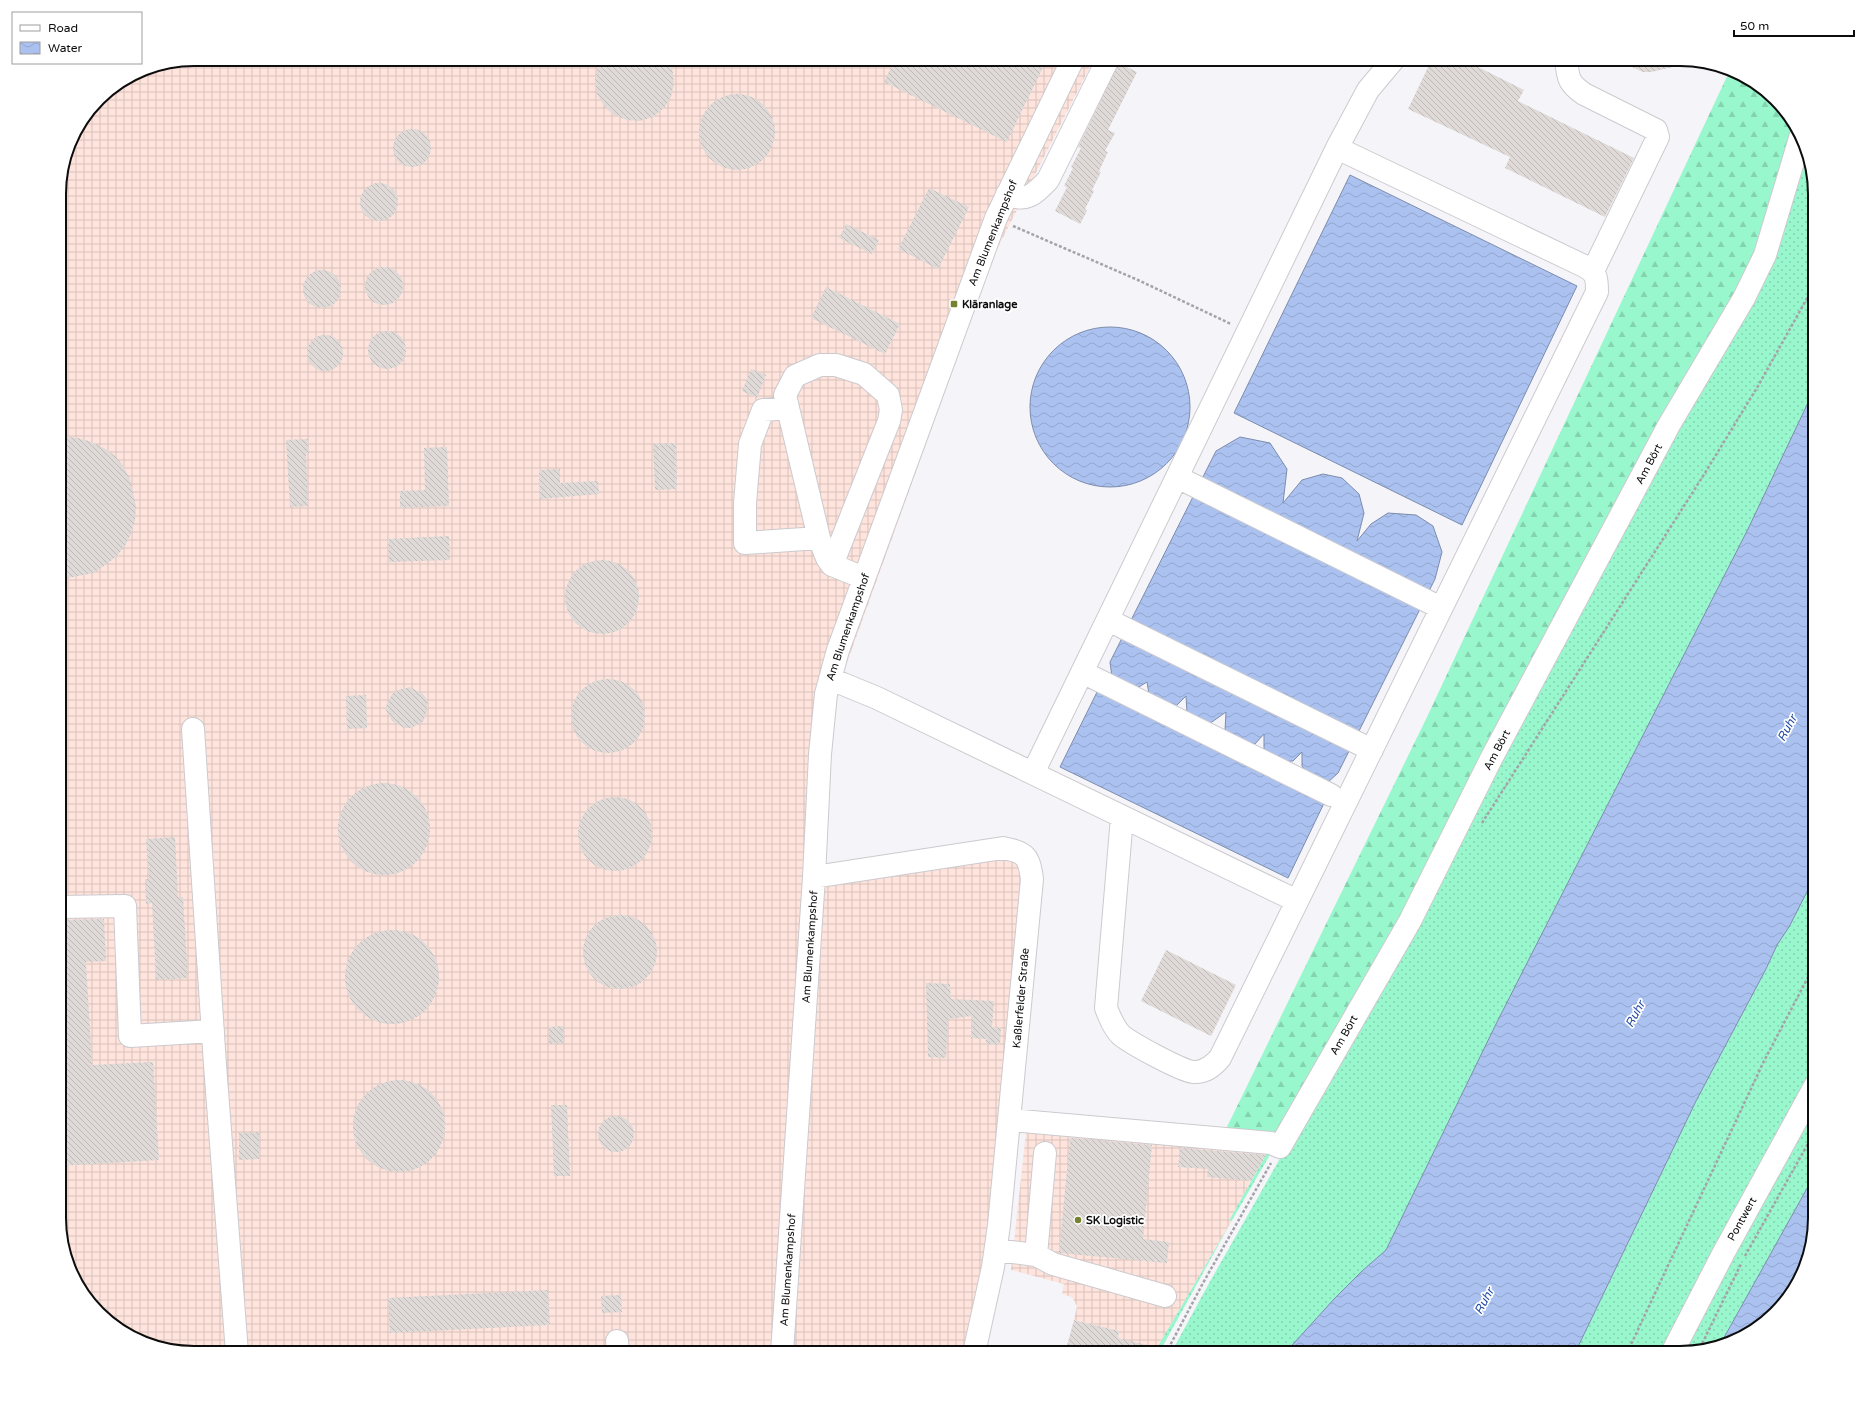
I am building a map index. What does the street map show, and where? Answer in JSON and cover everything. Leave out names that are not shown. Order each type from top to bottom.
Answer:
[{"type":"street","name":"Am Blumenkampshof","points":[[782,1346],[814,877],[820,754],[826,694],[838,650],[996,218],[1070,66]]},
{"type":"street","points":[[1007,194],[1018,199],[1027,196],[1039,189],[1048,180],[1105,66]]},
{"type":"street","points":[[1033,774],[1338,148],[1368,90],[1388,66]]},
{"type":"street","points":[[1567,66],[1568,75],[1573,87],[1656,130],[1658,137],[1593,271]]},
{"type":"street","name":"Am Bört","points":[[1280,1147],[1410,921],[1491,759],[1669,425],[1744,298],[1765,255],[1798,145]]},
{"type":"street","points":[[1122,817],[1106,1008],[1111,1021],[1120,1034],[1131,1042],[1184,1069],[1194,1072],[1204,1071],[1213,1066],[1220,1058],[1597,292],[1597,281],[1593,271],[1338,148]]},
{"type":"street","points":[[832,565],[889,421],[891,410],[888,395],[864,374],[836,365],[820,365],[795,376],[785,395],[819,538],[827,558],[832,565],[864,578]]},
{"type":"street","points":[[788,408],[763,410],[750,444],[745,503],[745,543],[819,538]]},
{"type":"street","points":[[1177,477],[1441,608]]},
{"type":"street","points":[[1108,620],[1372,750]]},
{"type":"street","points":[[1082,672],[1331,795]]},
{"type":"street","points":[[830,680],[877,698],[1297,901]]},
{"type":"street","points":[[193,730],[213,1031],[236,1346]]},
{"type":"street","name":"Kaßlerfelder Straße","points":[[814,877],[1003,848],[1016,850],[1024,855],[1030,863],[1032,879],[1010,1120],[996,1250],[975,1346]]},
{"type":"street","points":[[66,907],[125,906],[130,1036],[213,1031]]},
{"type":"street","name":"Pontwert","points":[[1676,1346],[1722,1254],[1808,1099]]},
{"type":"street","points":[[1010,1120],[1271,1143],[1280,1147]]},
{"type":"street","points":[[1036,1255],[1045,1153]]},
{"type":"street","points":[[996,1250],[1036,1255],[1053,1264],[1165,1296]]},
{"type":"path","points":[[996,218],[1138,280],[1248,332]]},
{"type":"path","points":[[1480,826],[1709,466],[1758,386],[1808,297]]},
{"type":"path","points":[[1630,1346],[1764,1061],[1808,977]]},
{"type":"path","points":[[1702,1344],[1741,1264],[1808,1144]]},
{"type":"path","points":[[1170,1346],[1203,1282],[1280,1147]]},
{"type":"shaded area","points":[[186,66],[1090,66],[995,253],[822,732],[814,877],[1003,848],[1030,863],[993,1267],[974,1346],[194,1346],[169,1344],[137,1333],[116,1320],[103,1309],[92,1296],[79,1275],[70,1251],[66,1226],[66,186],[70,161],[79,137],[103,103],[130,83],[145,76],[169,68]]},
{"type":"shaded area","points":[[1026,1132],[1267,1153],[1230,1219],[1231,1222],[1158,1346],[1116,1346],[1119,1331],[1074,1320],[1077,1306],[1072,1297],[1062,1294],[1064,1284],[1011,1270]]},
{"type":"green space","points":[[1727,75],[1737,79],[1758,92],[1771,103],[1782,116],[1796,139],[1760,252],[1403,921],[1281,1131],[1271,1135],[1224,1133],[1427,717]]},
{"type":"green space","points":[[1801,153],[1806,169],[1808,194],[1808,403],[1748,529],[1497,1022],[1386,1250],[1334,1299],[1291,1346],[1175,1346],[1286,1148]]},
{"type":"green space","points":[[1808,890],[1808,1187],[1724,1338],[1705,1344],[1680,1346],[1578,1346],[1696,1101],[1766,969],[1777,945],[1789,927]]},
{"type":"green space","points":[[1267,1153],[1271,1153],[1231,1222],[1230,1219]]},
{"type":"green space","points":[[1231,1222],[1163,1346],[1158,1346]]},
{"type":"water","points":[[1350,175],[1577,286],[1462,525],[1234,413]]},
{"type":"water","points":[[1102,327],[1118,327],[1148,336],[1167,350],[1181,369],[1184,376],[1190,399],[1190,415],[1184,438],[1181,445],[1167,464],[1148,478],[1141,481],[1118,487],[1102,487],[1072,478],[1053,464],[1048,458],[1036,438],[1030,415],[1030,399],[1039,369],[1053,350],[1059,345],[1079,333]]},
{"type":"water","name":"Ruhr","points":[[1808,403],[1808,890],[1789,927],[1777,945],[1766,969],[1696,1101],[1578,1346],[1291,1346],[1334,1299],[1386,1250],[1497,1022],[1748,529]]},
{"type":"water","points":[[1240,437],[1270,443],[1287,469],[1283,503],[1302,480],[1323,474],[1342,478],[1359,494],[1364,513],[1357,541],[1371,524],[1388,513],[1416,515],[1433,526],[1442,552],[1435,579],[1338,773],[1327,783],[1312,780],[1302,766],[1302,752],[1293,761],[1276,762],[1264,749],[1264,734],[1254,745],[1225,731],[1226,712],[1209,724],[1187,712],[1186,696],[1174,708],[1149,694],[1147,682],[1137,688],[1112,677],[1110,662],[1216,451]]},
{"type":"water","points":[[1099,688],[1326,799],[1288,878],[1060,767]]},
{"type":"water","points":[[1808,1187],[1806,1243],[1795,1275],[1782,1296],[1771,1309],[1744,1329],[1724,1338]]},
{"type":"building","points":[[598,66],[672,66],[674,83],[671,97],[664,108],[653,117],[640,121],[627,120],[614,115],[604,106],[597,94],[595,79]]},
{"type":"building","points":[[892,66],[1044,66],[1007,142],[884,82]]},
{"type":"building","points":[[1118,66],[1125,66],[1137,72],[1108,130],[1115,133],[1105,151],[1108,152],[1099,171],[1101,172],[1092,190],[1094,191],[1085,209],[1087,211],[1080,224],[1055,211],[1067,187],[1064,186],[1073,168],[1071,167],[1081,148],[1078,147]]},
{"type":"building","points":[[1429,66],[1476,66],[1524,90],[1518,101],[1634,158],[1605,217],[1505,168],[1510,157],[1408,109]]},
{"type":"building","points":[[1630,66],[1677,66],[1651,72],[1643,72]]},
{"type":"building","points":[[730,94],[744,94],[758,100],[769,111],[775,125],[775,139],[772,147],[764,159],[758,164],[744,170],[730,170],[716,164],[705,153],[699,139],[699,125],[705,111],[716,100]]},
{"type":"building","points":[[412,129],[425,135],[431,148],[425,161],[412,167],[399,161],[393,148],[399,135]]},
{"type":"building","points":[[375,183],[383,183],[393,188],[397,195],[397,209],[393,216],[383,221],[375,221],[365,216],[363,213],[360,206],[360,198],[365,188],[368,186]]},
{"type":"building","points":[[929,188],[969,207],[938,269],[898,249]]},
{"type":"building","points":[[846,224],[879,240],[872,254],[839,238]]},
{"type":"building","points":[[380,267],[388,267],[395,270],[400,275],[403,286],[400,297],[395,302],[388,305],[380,305],[373,302],[368,297],[365,290],[365,282],[368,275],[373,270]]},
{"type":"building","points":[[318,270],[326,270],[336,275],[340,282],[340,296],[336,303],[326,308],[318,308],[308,303],[306,300],[303,293],[303,285],[308,275],[311,273]]},
{"type":"building","points":[[826,287],[900,324],[885,354],[811,318]]},
{"type":"building","points":[[383,331],[391,331],[398,334],[403,339],[406,350],[403,361],[398,366],[391,369],[383,369],[376,366],[371,361],[368,354],[368,346],[371,339],[376,334]]},
{"type":"building","points":[[329,335],[338,340],[342,346],[342,360],[338,366],[329,371],[321,371],[312,366],[308,360],[307,349],[312,340],[318,336]]},
{"type":"building","points":[[751,369],[766,375],[757,398],[742,391]]},
{"type":"building","points":[[66,437],[92,442],[115,456],[124,467],[130,479],[136,506],[135,520],[131,534],[125,546],[116,557],[94,573],[67,578]]},
{"type":"building","points":[[308,439],[309,454],[306,454],[308,506],[290,507],[286,440]]},
{"type":"building","points":[[676,443],[677,489],[655,490],[653,444]]},
{"type":"building","points":[[447,447],[449,506],[400,508],[400,491],[425,490],[424,448]]},
{"type":"building","points":[[560,469],[560,483],[598,481],[599,494],[540,499],[539,470]]},
{"type":"building","points":[[449,536],[450,560],[389,562],[388,539]]},
{"type":"building","points":[[602,560],[623,566],[633,576],[639,597],[633,618],[623,628],[602,634],[581,628],[571,618],[565,597],[571,576],[581,566]]},
{"type":"building","points":[[608,679],[629,685],[639,695],[645,716],[639,737],[629,747],[608,753],[587,747],[577,737],[571,716],[577,695],[587,685]]},
{"type":"building","points":[[410,687],[423,694],[427,700],[428,708],[423,722],[411,728],[404,728],[392,721],[385,708],[392,694],[398,690]]},
{"type":"building","points":[[366,695],[367,728],[347,729],[346,696]]},
{"type":"building","points":[[384,783],[402,786],[417,796],[427,811],[430,829],[427,847],[417,862],[402,872],[384,875],[366,872],[351,862],[341,847],[338,829],[341,811],[351,796],[366,786]]},
{"type":"building","points":[[615,797],[636,803],[646,813],[652,834],[646,855],[636,865],[615,871],[594,865],[584,855],[578,834],[584,813],[594,803]]},
{"type":"building","points":[[175,837],[178,897],[183,897],[188,978],[156,980],[152,903],[146,904],[145,879],[149,879],[146,839]]},
{"type":"building","points":[[620,915],[641,921],[651,931],[657,952],[651,973],[641,983],[620,989],[599,983],[589,973],[583,952],[589,931],[599,921]]},
{"type":"building","points":[[104,919],[106,961],[86,962],[92,1065],[153,1062],[159,1160],[66,1166],[66,920]]},
{"type":"building","points":[[392,930],[410,934],[425,944],[435,959],[439,977],[435,995],[425,1010],[410,1020],[392,1024],[374,1020],[359,1010],[349,995],[345,977],[349,959],[359,944],[374,934]]},
{"type":"building","points":[[1166,950],[1236,985],[1211,1036],[1141,1001]]},
{"type":"building","points":[[926,983],[950,984],[951,999],[994,1001],[992,1027],[1001,1028],[1000,1045],[986,1044],[986,1039],[971,1038],[972,1016],[948,1019],[946,1058],[928,1057]]},
{"type":"building","points":[[563,1026],[564,1043],[549,1044],[549,1027]]},
{"type":"building","points":[[399,1080],[417,1083],[432,1093],[442,1108],[445,1126],[442,1144],[432,1159],[417,1169],[399,1172],[381,1169],[366,1159],[356,1144],[353,1126],[356,1108],[366,1093],[381,1083]]},
{"type":"building","points":[[551,1105],[567,1105],[570,1176],[554,1176]]},
{"type":"building","points":[[619,1116],[629,1121],[633,1127],[633,1141],[629,1147],[623,1151],[613,1152],[603,1147],[599,1141],[598,1131],[603,1121],[609,1117]]},
{"type":"building","points":[[259,1132],[259,1159],[239,1160],[239,1133]]},
{"type":"building","points":[[1070,1138],[1152,1145],[1143,1239],[1169,1242],[1167,1263],[1059,1253]]},
{"type":"building","points":[[1180,1148],[1266,1155],[1251,1181],[1207,1177],[1208,1169],[1178,1167]]},
{"type":"building","points":[[548,1290],[550,1325],[390,1333],[388,1298]]},
{"type":"building","points":[[621,1295],[622,1312],[602,1313],[601,1296]]},
{"type":"building","points":[[1074,1320],[1119,1331],[1118,1338],[1152,1346],[1067,1346]]},
{"type":"place","name":"Kläranlage","points":[[954,304]]},
{"type":"place","name":"SK Logistic","points":[[1078,1220]]}]
